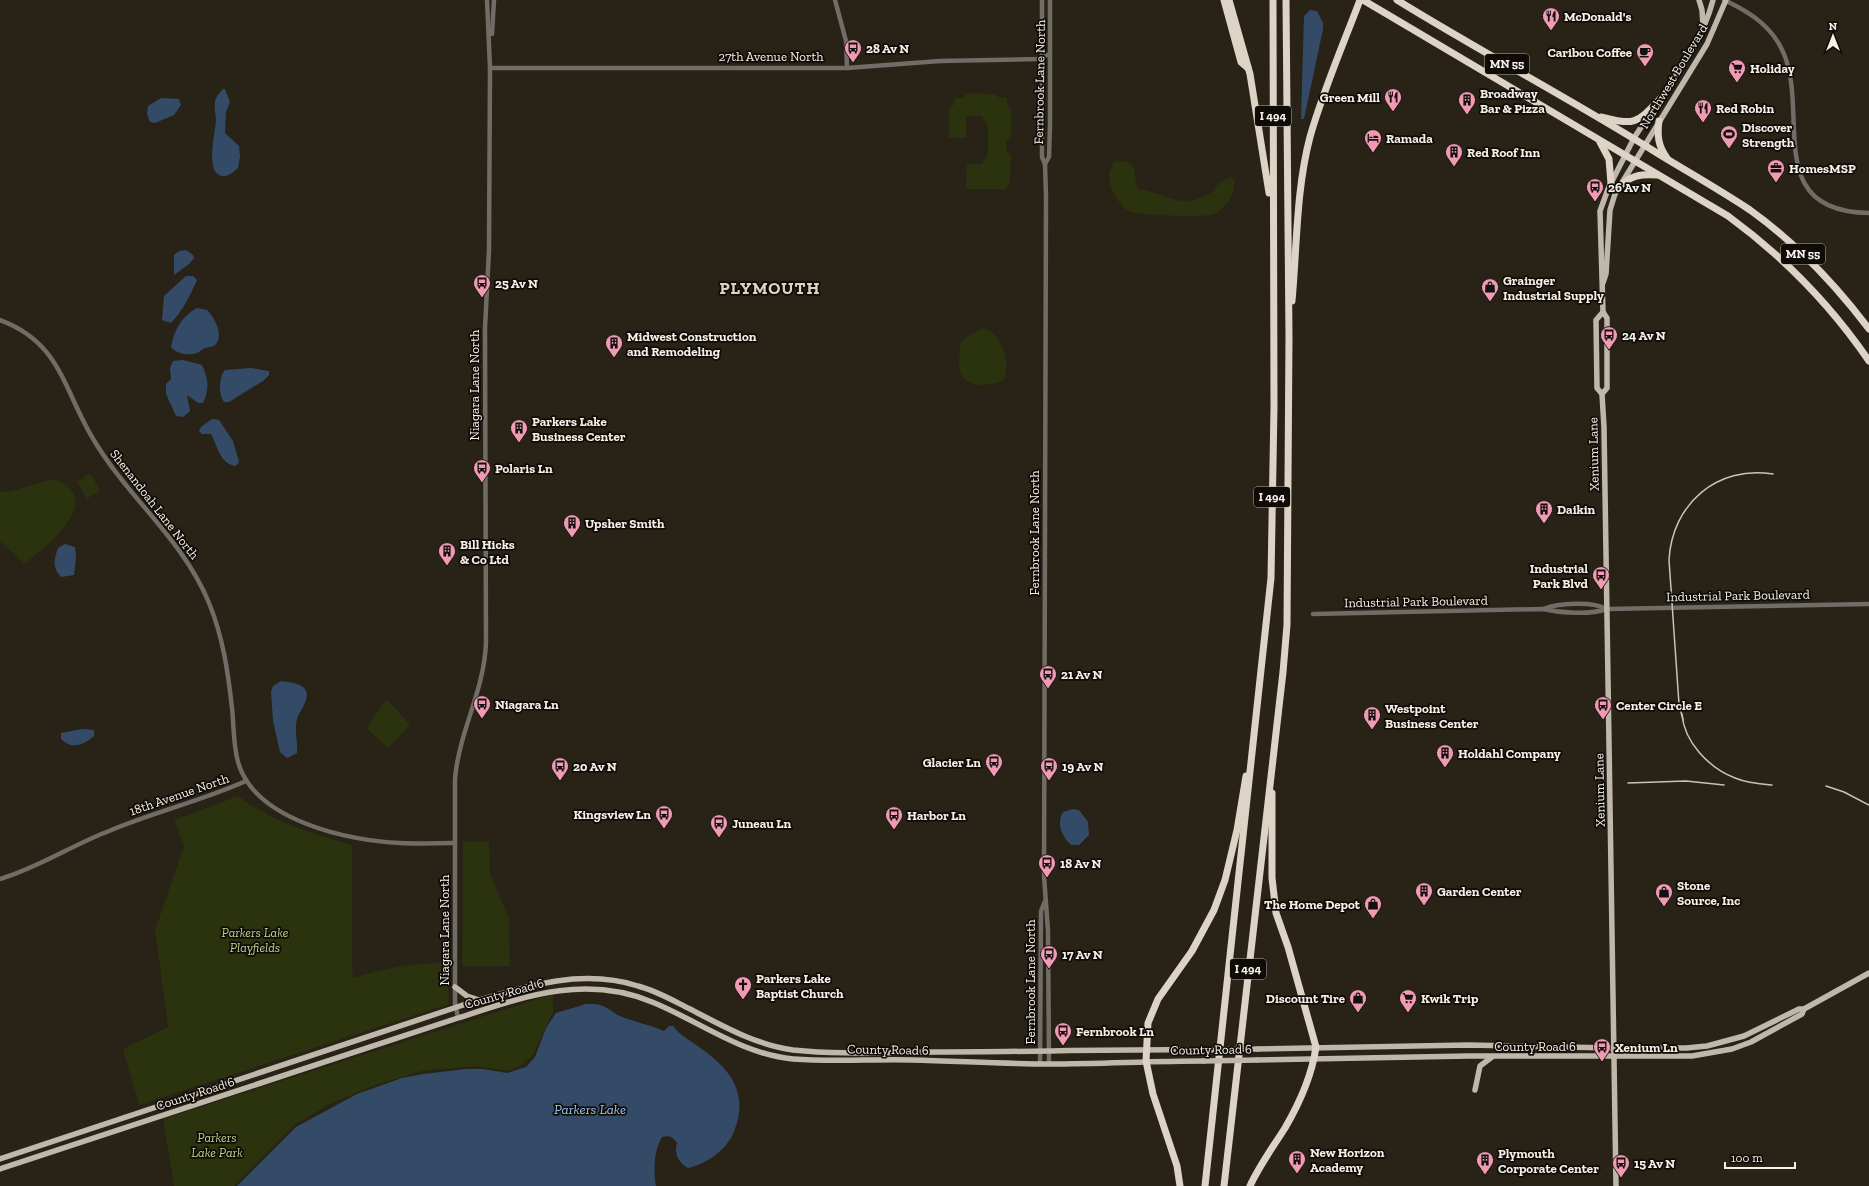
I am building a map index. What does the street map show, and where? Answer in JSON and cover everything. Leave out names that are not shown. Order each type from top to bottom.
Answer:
[{"type":"highway","points":[[1224,0],[1241,62],[1249,69]]},
{"type":"highway","points":[[1229,0],[1249,69],[1267,172],[1273,231]]},
{"type":"highway","name":"I 494","points":[[1205,1186],[1271,578],[1274,407],[1273,0]]},
{"type":"highway","name":"I 494","points":[[1224,1186],[1274,752],[1287,625],[1289,337],[1286,0]]},
{"type":"highway","points":[[1289,337],[1300,196],[1310,138],[1328,85],[1362,0]]},
{"type":"highway","name":"MN 55","points":[[1362,0],[1728,216],[1775,252],[1818,295],[1837,317],[1869,361]]},
{"type":"highway","name":"MN 55","points":[[1397,0],[1634,138],[1750,210],[1790,242],[1834,286],[1869,329]]},
{"type":"highway","points":[[1593,114],[1627,123],[1633,122],[1648,112],[1661,98]]},
{"type":"highway","points":[[1659,121],[1657,134],[1659,142],[1663,152],[1670,161]]},
{"type":"highway","points":[[1597,138],[1609,159],[1610,184]]},
{"type":"highway","points":[[1618,187],[1625,181],[1637,175],[1659,175]]},
{"type":"highway","points":[[1250,1186],[1286,1126],[1303,1091],[1316,1047],[1288,947],[1276,914],[1272,878],[1274,752]]},
{"type":"highway","points":[[1180,1186],[1177,1166],[1154,1094],[1146,1061],[1145,1049],[1148,1023],[1158,999],[1192,951],[1217,902],[1225,880],[1237,830],[1246,775],[1252,761]]},
{"type":"main road","points":[[1699,0],[1702,10],[1703,28]]},
{"type":"main road","name":"Northwest Boulevard","points":[[1625,156],[1634,138],[1661,98],[1703,28],[1713,0]]},
{"type":"main road","name":"Northwest Boulevard","points":[[1634,161],[1707,44],[1725,0]]},
{"type":"main road","name":"Xenium Lane","points":[[1602,394],[1607,388],[1607,318],[1603,312],[1600,211],[1610,184],[1625,156]]},
{"type":"main road","name":"Xenium Lane","points":[[1602,286],[1606,274],[1610,210],[1618,187],[1634,161]]},
{"type":"main road","name":"Xenium Lane","points":[[1603,312],[1596,320],[1597,388],[1602,394],[1604,427],[1616,1186]]},
{"type":"main road","name":"County Road 6","points":[[0,1159],[481,1000],[540,983],[575,979],[605,980],[638,986],[665,996],[754,1040],[776,1047],[826,1052],[1050,1052],[1145,1049],[1204,1050],[1468,1045],[1614,1048],[1707,1046],[1744,1036],[1799,1008],[1804,1009],[1869,973]]},
{"type":"main road","points":[[455,987],[467,996],[481,1000]]},
{"type":"main road","name":"County Road 6","points":[[0,1169],[532,994],[558,990],[599,990],[633,995],[652,1002],[727,1040],[761,1052],[792,1058],[1040,1064],[1314,1058],[1692,1056],[1732,1049],[1776,1029],[1802,1014],[1804,1009]]},
{"type":"main road","points":[[1475,1090],[1480,1066],[1485,1061],[1495,1057]]},
{"type":"main road","points":[[0,1155],[15,1150],[28,1150]]},
{"type":"street","name":"Niagara Lane North","points":[[458,1018],[455,987],[454,843],[456,767],[460,748],[481,686],[486,647],[485,328],[489,250],[490,68],[487,0]]},
{"type":"street","name":"Niagara Lane North","points":[[490,52],[494,0]]},
{"type":"street","points":[[835,0],[846,41],[847,68]]},
{"type":"street","name":"Fernbrook Lane North","points":[[1042,0],[1042,158],[1045,164],[1045,901],[1048,931],[1049,1064]]},
{"type":"street","name":"Fernbrook Lane North","points":[[1045,164],[1049,157],[1050,0]]},
{"type":"street","points":[[1725,0],[1751,14],[1762,22],[1778,42],[1783,53],[1790,77],[1795,156],[1802,178],[1812,192],[1826,204],[1848,213],[1869,213]]},
{"type":"street","name":"27th Avenue North","points":[[490,68],[847,68],[940,61],[1037,59],[1050,54]]},
{"type":"street","name":"Shenandoah Lane North","points":[[0,320],[25,331],[46,350],[62,374],[86,427],[98,446],[119,477],[175,543],[199,581],[209,603],[223,644],[227,666],[236,751],[246,781]]},
{"type":"street","name":"Industrial Park Boulevard","points":[[1313,614],[1543,609],[1553,611],[1597,612],[1607,609],[1869,604]]},
{"type":"street","name":"18th Avenue North","points":[[0,878],[24,870],[108,831],[201,800],[246,781],[252,790],[269,805],[292,817],[329,831],[351,837],[396,843],[454,843]]},
{"type":"street","name":"Fernbrook Lane North","points":[[1040,1064],[1041,911],[1045,901]]},
{"type":"green space","points":[[966,93],[994,94],[999,98],[1007,98],[1007,106],[1011,110],[1011,137],[1006,142],[1006,150],[1011,155],[1010,182],[1006,189],[966,189],[967,164],[981,164],[988,156],[988,124],[981,116],[966,116],[966,138],[949,138],[949,109],[953,106],[954,98],[963,98]]},
{"type":"green space","points":[[1115,161],[1129,163],[1132,166],[1138,189],[1172,199],[1188,201],[1197,199],[1207,195],[1222,181],[1231,177],[1234,180],[1234,191],[1225,206],[1221,210],[1211,215],[1169,216],[1135,213],[1129,211],[1122,205],[1110,185],[1109,175],[1111,167]]},
{"type":"green space","points":[[983,328],[990,331],[1000,342],[1005,355],[1006,369],[1003,381],[979,385],[967,381],[963,377],[960,372],[959,356],[961,341]]},
{"type":"green space","points":[[90,473],[100,490],[87,499],[77,482]]},
{"type":"green space","points":[[49,480],[61,482],[71,490],[75,499],[74,510],[61,531],[41,551],[24,564],[0,541],[0,491],[8,492]]},
{"type":"green space","points":[[387,699],[410,725],[388,748],[366,728]]},
{"type":"green space","name":"Parkers Lake Playfields","points":[[238,796],[252,806],[279,820],[307,831],[352,845],[353,978],[400,966],[447,963],[449,1004],[139,1105],[123,1049],[168,1027],[155,930],[184,846],[174,820]]},
{"type":"green space","points":[[489,841],[490,874],[509,919],[510,966],[462,966],[463,842]]},
{"type":"green space","name":"Parkers Lake Park","points":[[553,994],[553,1012],[533,1055],[521,1066],[508,1071],[475,1066],[422,1071],[373,1086],[330,1104],[294,1125],[234,1186],[174,1186],[163,1119]]},
{"type":"water","points":[[1310,10],[1317,11],[1323,23],[1323,29],[1304,119],[1301,119],[1304,16]]},
{"type":"water","points":[[223,89],[225,89],[230,102],[226,112],[225,133],[239,146],[240,156],[238,168],[227,176],[222,176],[217,173],[212,161],[216,121],[215,102]]},
{"type":"water","points":[[161,98],[179,99],[181,105],[174,115],[155,123],[150,122],[147,114],[148,106]]},
{"type":"water","points":[[186,250],[193,255],[194,258],[189,264],[174,275],[174,255],[179,251]]},
{"type":"water","points":[[186,276],[193,276],[197,280],[189,297],[179,314],[171,323],[162,320],[164,296]]},
{"type":"water","points":[[197,308],[207,310],[212,317],[219,331],[218,340],[214,346],[204,348],[194,354],[179,353],[171,347],[174,335],[183,319]]},
{"type":"water","points":[[183,360],[202,365],[206,374],[207,393],[203,403],[198,403],[187,395],[190,411],[183,417],[176,416],[166,394],[166,384],[171,379],[170,368],[173,361]]},
{"type":"water","points":[[251,368],[269,371],[269,375],[263,381],[229,402],[224,402],[221,395],[220,386],[221,377],[225,370]]},
{"type":"water","points":[[212,419],[219,420],[233,441],[239,462],[236,466],[226,462],[220,454],[211,434],[202,434],[199,431],[201,427]]},
{"type":"water","points":[[65,544],[75,547],[76,557],[74,575],[61,577],[56,570],[55,560],[58,548]]},
{"type":"water","points":[[281,681],[298,684],[305,689],[307,693],[296,723],[297,753],[287,758],[280,752],[273,721],[271,692],[273,686]]},
{"type":"water","points":[[82,729],[94,730],[94,736],[86,742],[78,745],[69,744],[61,739],[61,733]]},
{"type":"water","points":[[1073,809],[1079,810],[1088,822],[1089,835],[1079,845],[1071,845],[1065,838],[1060,825],[1063,812]]},
{"type":"water","name":"Parkers Lake","points":[[586,1004],[604,1006],[619,1016],[664,1031],[669,1026],[673,1026],[682,1035],[720,1064],[734,1084],[738,1095],[739,1107],[738,1120],[733,1134],[730,1140],[720,1151],[708,1160],[688,1168],[679,1160],[676,1151],[676,1141],[669,1136],[662,1137],[657,1148],[655,1161],[656,1186],[237,1186],[296,1127],[357,1094],[402,1078],[423,1074],[466,1069],[483,1069],[507,1073],[526,1067],[535,1057],[546,1028],[556,1013]]},
{"type":"railway","points":[[1683,720],[1679,704],[1669,560],[1672,540],[1679,522],[1688,506],[1701,493],[1716,482],[1734,476],[1753,473],[1773,474]]},
{"type":"railway","points":[[1682,714],[1687,734],[1707,761],[1725,774],[1740,780],[1772,785]]},
{"type":"railway","points":[[1628,783],[1686,781],[1724,785]]},
{"type":"railway","points":[[1826,786],[1844,792],[1869,805]]},
{"type":"place","name":"McDonald's","points":[[1551,31]]},
{"type":"place","name":"28 Av N","points":[[853,63]]},
{"type":"place","name":"Caribou Coffee","points":[[1645,67]]},
{"type":"place","name":"Holiday","points":[[1737,83]]},
{"type":"place","name":"Green Mill","points":[[1393,112]]},
{"type":"place","name":"Broadway Bar & Pizza","points":[[1467,115]]},
{"type":"place","name":"Red Robin","points":[[1703,123]]},
{"type":"place","name":"Discover Strength","points":[[1729,149]]},
{"type":"place","name":"Ramada","points":[[1373,153]]},
{"type":"place","name":"Red Roof Inn","points":[[1454,167]]},
{"type":"place","name":"HomesMSP","points":[[1776,183]]},
{"type":"place","name":"26 Av N","points":[[1595,202]]},
{"type":"place","name":"25 Av N","points":[[482,298]]},
{"type":"place","name":"Grainger Industrial Supply","points":[[1490,302]]},
{"type":"place","name":"24 Av N","points":[[1609,350]]},
{"type":"place","name":"Midwest Construction and Remodeling","points":[[614,358]]},
{"type":"place","name":"Parkers Lake Business Center","points":[[519,443]]},
{"type":"place","name":"Polaris Ln","points":[[482,483]]},
{"type":"place","name":"Daikin","points":[[1544,524]]},
{"type":"place","name":"Upsher Smith","points":[[572,538]]},
{"type":"place","name":"Bill Hicks & Co Ltd","points":[[447,566]]},
{"type":"place","name":"Industrial Park Blvd","points":[[1601,590]]},
{"type":"place","name":"21 Av N","points":[[1048,689]]},
{"type":"place","name":"Niagara Ln","points":[[482,719]]},
{"type":"place","name":"Center Circle E","points":[[1603,720]]},
{"type":"place","name":"Westpoint Business Center","points":[[1372,730]]},
{"type":"place","name":"Holdahl Company","points":[[1445,768]]},
{"type":"place","name":"Glacier Ln","points":[[994,777]]},
{"type":"place","name":"20 Av N","points":[[560,781]]},
{"type":"place","name":"19 Av N","points":[[1049,781]]},
{"type":"place","name":"Kingsview Ln","points":[[664,829]]},
{"type":"place","name":"Harbor Ln","points":[[894,830]]},
{"type":"place","name":"Juneau Ln","points":[[719,838]]},
{"type":"place","name":"18 Av N","points":[[1047,878]]},
{"type":"place","name":"Garden Center","points":[[1424,906]]},
{"type":"place","name":"Stone Source, Inc","points":[[1664,907]]},
{"type":"place","name":"The Home Depot","points":[[1373,919]]},
{"type":"place","name":"17 Av N","points":[[1049,969]]},
{"type":"place","name":"Parkers Lake Baptist Church","points":[[743,1000]]},
{"type":"place","name":"Discount Tire","points":[[1358,1013]]},
{"type":"place","name":"Kwik Trip","points":[[1408,1013]]},
{"type":"place","name":"Fernbrook Ln","points":[[1063,1046]]},
{"type":"place","name":"Xenium Ln","points":[[1602,1062]]},
{"type":"place","name":"New Horizon Academy","points":[[1297,1174]]},
{"type":"place","name":"Plymouth Corporate Center","points":[[1485,1175]]},
{"type":"place","name":"15 Av N","points":[[1621,1178]]},
{"type":"district","name":"PLYMOUTH","points":[[770,288]]}]
